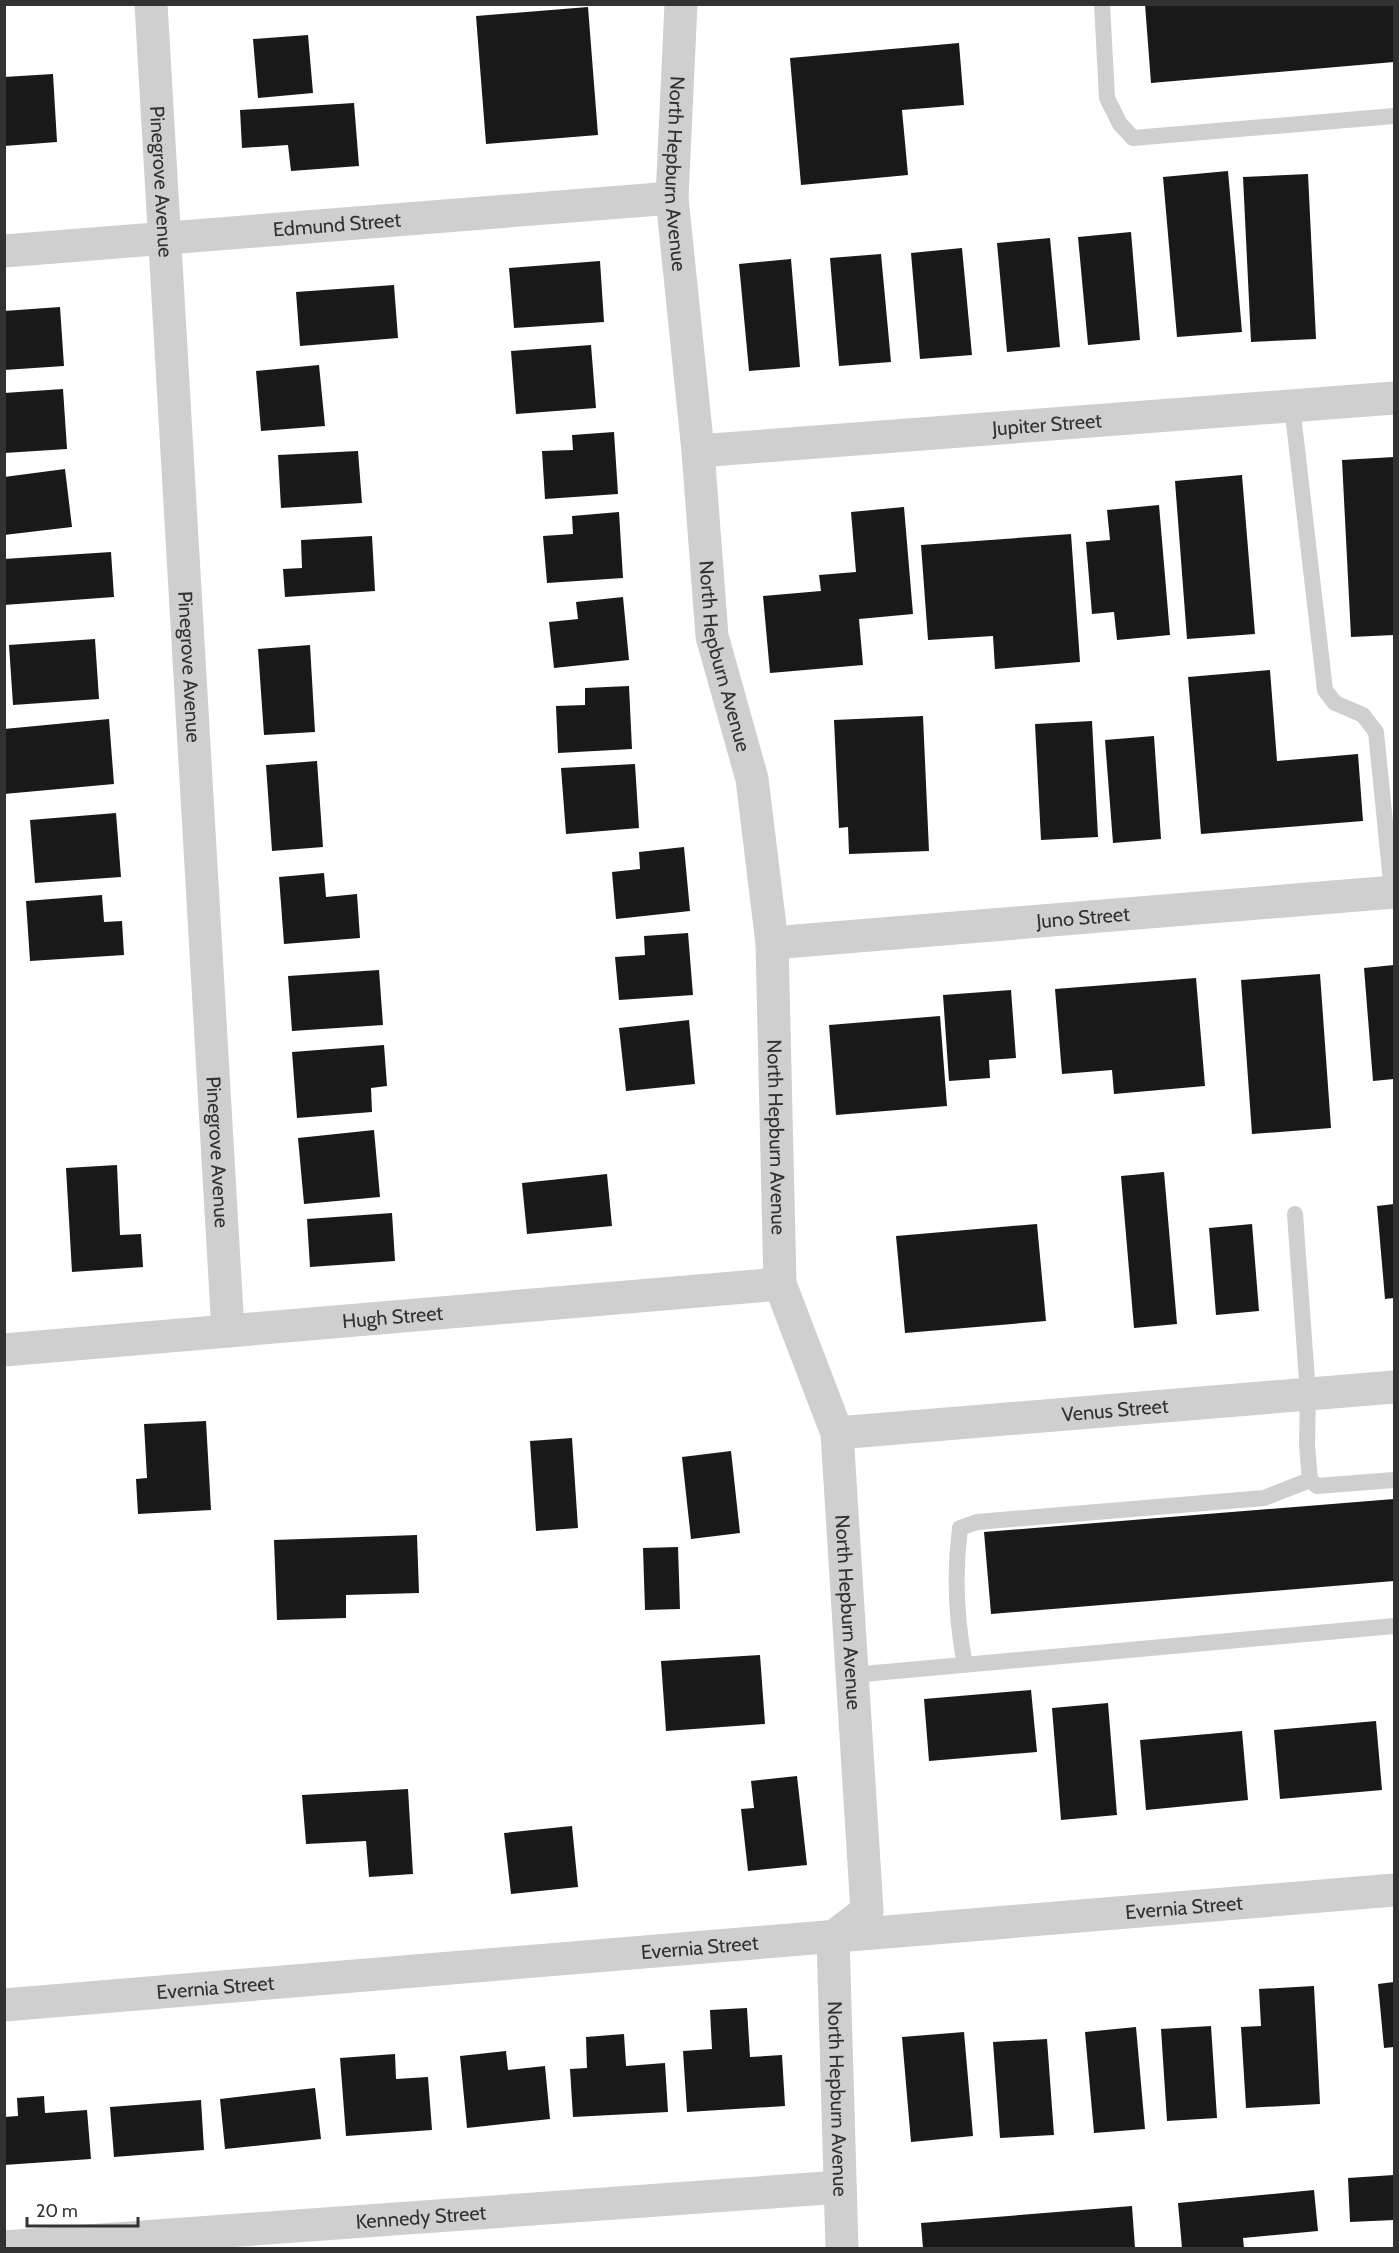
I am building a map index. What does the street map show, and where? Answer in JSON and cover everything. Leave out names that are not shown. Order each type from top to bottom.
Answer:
[{"type":"street","name":"Pinegrove Avenue","points":[[151,4],[228,1331]]},
{"type":"street","name":"North Hepburn Avenue","points":[[681,4],[672,198],[698,451],[712,636],[752,779],[772,943],[780,1284],[837,1433],[867,1911],[833,1937],[842,2248]]},
{"type":"street","name":"Edmund Street","points":[[4,251],[672,198]]},
{"type":"street","name":"Jupiter Street","points":[[698,451],[1395,398]]},
{"type":"street","name":"Juno Street","points":[[772,943],[1393,892]]},
{"type":"street","name":"Hugh Street","points":[[4,1350],[780,1284]]},
{"type":"street","name":"Venus Street","points":[[837,1433],[1395,1387]]},
{"type":"street","name":"Evernia Street","points":[[4,2005],[1395,1890]]},
{"type":"street","name":"Kennedy Street","points":[[4,2247],[840,2187]]},
{"type":"lane","points":[[1102,4],[1107,98],[1120,124],[1133,138],[1395,116]]},
{"type":"lane","points":[[1292,406],[1325,690],[1335,704],[1363,715],[1376,732],[1393,892]]},
{"type":"lane","points":[[1295,1214],[1308,1394],[1307,1445],[1310,1480],[1317,1486],[1395,1480]]},
{"type":"lane","points":[[965,1665],[959,1634],[955,1567],[960,1528],[977,1522],[1264,1498],[1310,1480]]},
{"type":"lane","points":[[852,1675],[1395,1626]]},
{"type":"building","points":[[1145,4],[1394,4],[1394,62],[1151,83]]},
{"type":"building","points":[[588,7],[598,135],[486,144],[476,16]]},
{"type":"building","points":[[308,35],[313,93],[258,98],[253,39]]},
{"type":"building","points":[[959,43],[964,105],[902,110],[908,175],[801,185],[790,58]]},
{"type":"building","points":[[53,74],[57,142],[4,146],[4,77]]},
{"type":"building","points":[[354,103],[359,166],[291,171],[288,145],[242,148],[240,110]]},
{"type":"building","points":[[1228,171],[1242,332],[1177,337],[1163,177]]},
{"type":"building","points":[[1308,174],[1316,339],[1251,342],[1243,177]]},
{"type":"building","points":[[1131,232],[1140,340],[1088,345],[1078,237]]},
{"type":"building","points":[[1050,238],[1060,347],[1007,352],[997,243]]},
{"type":"building","points":[[962,248],[972,355],[920,359],[911,253]]},
{"type":"building","points":[[881,254],[891,362],[839,366],[830,258]]},
{"type":"building","points":[[791,259],[800,367],[749,371],[739,264]]},
{"type":"building","points":[[600,261],[604,322],[514,328],[509,268]]},
{"type":"building","points":[[394,285],[398,338],[300,346],[296,292]]},
{"type":"building","points":[[60,307],[64,366],[4,370],[4,311]]},
{"type":"building","points":[[591,345],[596,408],[516,414],[511,351]]},
{"type":"building","points":[[319,365],[325,426],[261,431],[256,371]]},
{"type":"building","points":[[63,389],[67,449],[4,453],[4,393]]},
{"type":"building","points":[[614,432],[618,494],[545,499],[542,451],[573,450],[572,435]]},
{"type":"building","points":[[358,451],[362,503],[281,508],[278,455]]},
{"type":"building","points":[[1394,457],[1394,635],[1351,637],[1342,460]]},
{"type":"building","points":[[65,469],[72,527],[4,535],[4,477]]},
{"type":"building","points":[[1242,475],[1255,634],[1187,639],[1175,481]]},
{"type":"building","points":[[1159,505],[1170,635],[1117,640],[1114,612],[1092,614],[1086,542],[1110,540],[1107,510]]},
{"type":"building","points":[[904,507],[913,614],[859,619],[863,665],[770,673],[763,596],[821,591],[819,575],[856,572],[851,512]]},
{"type":"building","points":[[619,512],[623,578],[547,583],[543,536],[573,534],[572,516]]},
{"type":"building","points":[[1071,534],[1080,662],[995,669],[993,636],[928,640],[921,545]]},
{"type":"building","points":[[372,536],[375,591],[285,597],[283,569],[302,568],[301,540]]},
{"type":"building","points":[[111,552],[114,597],[4,605],[4,559]]},
{"type":"building","points":[[623,597],[629,660],[554,668],[549,622],[578,619],[576,602]]},
{"type":"building","points":[[95,639],[99,699],[13,705],[9,645]]},
{"type":"building","points":[[310,645],[315,732],[264,735],[258,649]]},
{"type":"building","points":[[1270,670],[1277,761],[1358,754],[1363,821],[1201,834],[1188,677]]},
{"type":"building","points":[[629,686],[632,749],[558,753],[556,706],[585,705],[585,688]]},
{"type":"building","points":[[923,716],[929,851],[849,854],[848,827],[839,828],[834,720]]},
{"type":"building","points":[[109,719],[114,784],[4,794],[4,729]]},
{"type":"building","points":[[1092,721],[1098,837],[1041,840],[1035,724]]},
{"type":"building","points":[[1154,736],[1161,839],[1113,843],[1105,740]]},
{"type":"building","points":[[317,761],[323,847],[272,851],[266,765]]},
{"type":"building","points":[[635,764],[639,828],[566,834],[561,768]]},
{"type":"building","points":[[116,813],[121,877],[35,883],[30,820]]},
{"type":"building","points":[[684,847],[690,911],[616,919],[612,872],[640,869],[639,852]]},
{"type":"building","points":[[324,873],[326,897],[357,894],[360,938],[284,944],[279,877]]},
{"type":"building","points":[[102,895],[104,922],[122,921],[124,955],[30,961],[26,901]]},
{"type":"building","points":[[688,933],[693,995],[619,1000],[615,957],[645,955],[644,936]]},
{"type":"building","points":[[1394,965],[1394,1079],[1373,1081],[1364,968]]},
{"type":"building","points":[[379,970],[383,1025],[292,1031],[288,976]]},
{"type":"building","points":[[1320,974],[1331,1128],[1252,1134],[1241,980]]},
{"type":"building","points":[[1196,978],[1205,1086],[1114,1094],[1112,1070],[1062,1074],[1055,989]]},
{"type":"building","points":[[1011,990],[1016,1058],[989,1060],[990,1078],[949,1081],[943,995]]},
{"type":"building","points":[[940,1016],[947,1106],[836,1115],[829,1025]]},
{"type":"building","points":[[689,1020],[695,1084],[626,1091],[619,1028]]},
{"type":"building","points":[[384,1045],[387,1086],[371,1088],[372,1112],[297,1118],[292,1052]]},
{"type":"building","points":[[374,1130],[380,1197],[304,1204],[298,1138]]},
{"type":"building","points":[[117,1165],[120,1235],[141,1234],[143,1267],[72,1272],[66,1168]]},
{"type":"building","points":[[1164,1172],[1177,1324],[1134,1328],[1121,1176]]},
{"type":"building","points":[[607,1174],[612,1226],[527,1234],[522,1183]]},
{"type":"building","points":[[1394,1204],[1394,1298],[1385,1299],[1377,1206]]},
{"type":"building","points":[[392,1213],[395,1261],[310,1267],[307,1219]]},
{"type":"building","points":[[1037,1224],[1046,1321],[905,1333],[896,1236]]},
{"type":"building","points":[[1252,1224],[1259,1311],[1216,1315],[1209,1228]]},
{"type":"building","points":[[206,1421],[211,1510],[138,1514],[136,1479],[147,1478],[144,1424]]},
{"type":"building","points":[[572,1438],[578,1528],[536,1531],[530,1441]]},
{"type":"building","points":[[731,1451],[740,1533],[691,1539],[682,1457]]},
{"type":"building","points":[[1394,1499],[1394,1581],[991,1614],[984,1532]]},
{"type":"building","points":[[417,1535],[419,1593],[346,1595],[346,1618],[277,1620],[274,1540]]},
{"type":"building","points":[[678,1547],[680,1609],[645,1610],[643,1548]]},
{"type":"building","points":[[760,1655],[765,1724],[666,1731],[661,1661]]},
{"type":"building","points":[[1031,1690],[1037,1752],[929,1761],[924,1699]]},
{"type":"building","points":[[1108,1703],[1117,1815],[1061,1820],[1052,1708]]},
{"type":"building","points":[[1376,1721],[1382,1790],[1280,1799],[1274,1730]]},
{"type":"building","points":[[1242,1731],[1248,1800],[1146,1810],[1140,1740]]},
{"type":"building","points":[[797,1776],[807,1865],[748,1871],[741,1809],[754,1808],[751,1781]]},
{"type":"building","points":[[408,1789],[413,1874],[369,1877],[366,1841],[306,1844],[302,1795]]},
{"type":"building","points":[[572,1826],[578,1887],[511,1894],[504,1833]]},
{"type":"building","points":[[1394,1982],[1394,2047],[1384,2048],[1378,1984]]},
{"type":"building","points":[[1314,1986],[1320,2104],[1246,2108],[1241,2027],[1261,2026],[1259,1989]]},
{"type":"building","points":[[747,2008],[750,2057],[782,2055],[785,2106],[687,2112],[683,2051],[712,2049],[710,2010]]},
{"type":"building","points":[[1211,2026],[1217,2118],[1167,2121],[1161,2029]]},
{"type":"building","points":[[1136,2027],[1145,2129],[1094,2133],[1085,2032]]},
{"type":"building","points":[[964,2032],[973,2136],[911,2142],[902,2037]]},
{"type":"building","points":[[624,2034],[626,2066],[665,2063],[668,2112],[573,2117],[570,2069],[587,2068],[586,2037]]},
{"type":"building","points":[[1047,2039],[1054,2135],[1000,2138],[993,2042]]},
{"type":"building","points":[[506,2051],[508,2070],[545,2066],[550,2119],[467,2128],[460,2056]]},
{"type":"building","points":[[395,2054],[396,2079],[428,2077],[432,2130],[346,2136],[340,2058]]},
{"type":"building","points":[[315,2088],[321,2139],[225,2149],[220,2099]]},
{"type":"building","points":[[44,2096],[45,2113],[87,2110],[91,2159],[4,2165],[4,2117],[18,2116],[17,2098]]},
{"type":"building","points":[[201,2100],[204,2150],[114,2157],[110,2107]]},
{"type":"building","points":[[1394,2175],[1394,2220],[1350,2222],[1348,2178]]},
{"type":"building","points":[[1314,2190],[1318,2231],[1243,2238],[1244,2248],[1182,2248],[1178,2203]]},
{"type":"building","points":[[1132,2206],[1135,2248],[923,2248],[921,2223]]}]
